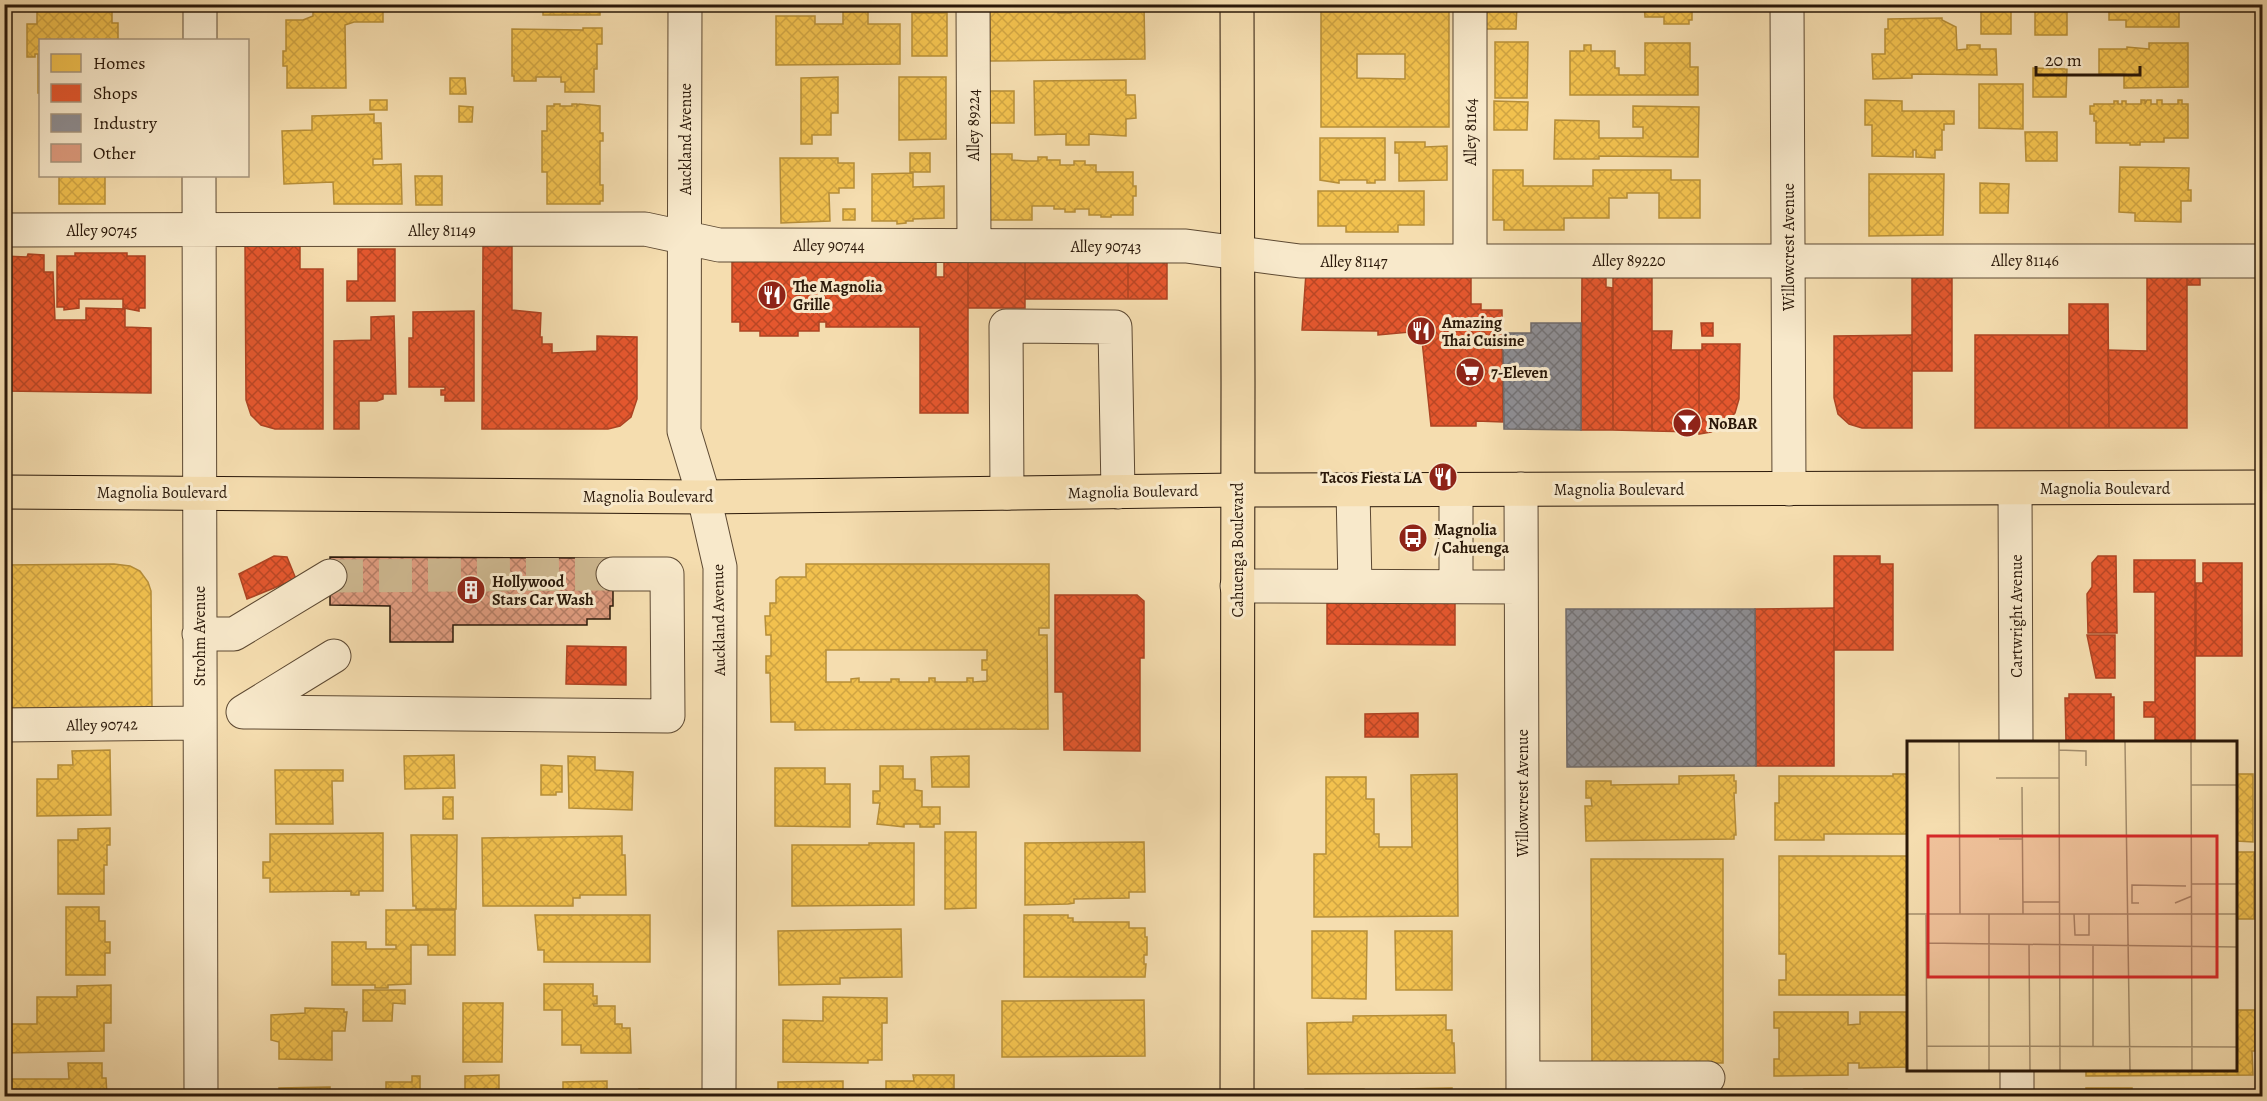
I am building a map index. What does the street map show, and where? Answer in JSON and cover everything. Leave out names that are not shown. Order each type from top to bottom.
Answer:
[{"type":"main road","name":"Cahuenga Boulevard","points":[[1236,1096],[1237,4]]},
{"type":"main road","name":"Magnolia Boulevard","points":[[4,492],[704,497],[1238,490],[2262,487]]},
{"type":"street","points":[[200,4],[200,39]]},
{"type":"street","name":"Auckland Avenue","points":[[686,4],[684,431],[704,497],[720,567],[719,1096]]},
{"type":"street","name":"Alley 89224","points":[[973,4],[974,245]]},
{"type":"street","name":"Alley 81164","points":[[1470,4],[1470,260]]},
{"type":"street","name":"Willowcrest Avenue","points":[[1787,4],[1789,489]]},
{"type":"street","name":"Strohm Avenue","points":[[199,177],[201,1096]]},
{"type":"street","name":"Alley 81149","points":[[199,231],[645,229],[685,238]]},
{"type":"street","name":"Alley 90745","points":[[4,231],[199,231]]},
{"type":"street","name":"Alley 90744","points":[[685,238],[719,245],[974,245]]},
{"type":"street","name":"Alley 90743","points":[[974,245],[1186,246],[1238,253]]},
{"type":"street","name":"Alley 81147","points":[[1238,253],[1300,261],[1470,260]]},
{"type":"street","name":"Alley 89220","points":[[1470,260],[1788,260]]},
{"type":"street","name":"Alley 81146","points":[[1788,260],[2262,261]]},
{"type":"street","points":[[1007,493],[1006,326],[1115,327],[1118,492]]},
{"type":"street","name":"Willowcrest Avenue","points":[[1521,489],[1523,1087]]},
{"type":"street","name":"Cartwright Avenue","points":[[2015,489],[2016,741]]},
{"type":"street","points":[[1353,490],[1355,586]]},
{"type":"street","points":[[1456,490],[1456,586]]},
{"type":"street","name":"Alley 90742","points":[[4,725],[199,717],[244,712],[668,716],[667,574],[613,574]]},
{"type":"street","points":[[199,634],[234,634],[330,576]]},
{"type":"street","points":[[1237,586],[1521,587]]},
{"type":"street","points":[[244,712],[334,656]]},
{"type":"street","points":[[2017,1071],[2018,1096]]},
{"type":"street","points":[[1523,1087],[1708,1078]]},
{"type":"building: Homes","points":[[37,4],[90,4],[90,8],[112,7],[112,23],[118,23],[118,39],[39,39],[38,93],[38,54],[35,54],[35,57],[27,57],[27,24],[37,24]]},
{"type":"building: Homes","points":[[313,4],[383,4],[383,22],[354,22],[345,25],[346,88],[287,88],[287,66],[283,66],[283,51],[286,51],[286,20],[303,20],[313,16]]},
{"type":"building: Homes","points":[[543,4],[600,4],[600,15],[543,15]]},
{"type":"building: Homes","points":[[990,4],[1057,4],[1058,13],[1071,13],[1071,7],[1144,5],[1145,59],[990,61]]},
{"type":"building: Homes","points":[[1321,4],[1449,4],[1449,127],[1321,127]],"holes":[[[1357,54],[1405,54],[1405,79],[1357,78]]]},
{"type":"building: Homes","points":[[1487,4],[1517,4],[1516,29],[1486,29]]},
{"type":"building: Homes","points":[[1644,4],[1689,4],[1689,7],[1692,7],[1692,20],[1689,20],[1689,24],[1664,24],[1664,17],[1645,17]]},
{"type":"building: Homes","points":[[2035,4],[2067,4],[2067,35],[2035,35]]},
{"type":"building: Homes","points":[[2089,4],[2189,4],[2190,11],[2179,11],[2179,27],[2126,27],[2126,20],[2109,20],[2109,5]]},
{"type":"building: Homes","points":[[843,5],[868,5],[868,24],[900,24],[900,64],[776,65],[776,16],[815,16],[815,24],[843,24]]},
{"type":"building: Homes","points":[[1981,5],[2011,5],[2011,34],[1981,34]]},
{"type":"building: Homes","points":[[912,13],[947,13],[947,56],[912,56]]},
{"type":"building: Homes","points":[[1942,18],[1956,27],[1957,50],[1967,49],[1967,45],[1980,45],[1980,49],[1996,49],[1997,75],[1912,74],[1912,78],[1873,79],[1872,54],[1885,54],[1885,29],[1888,29],[1888,19]]},
{"type":"building: Homes","points":[[583,28],[602,28],[602,44],[597,44],[594,92],[565,92],[565,82],[561,82],[561,77],[536,77],[536,81],[514,81],[514,76],[512,76],[512,29],[583,30]]},
{"type":"building: Homes","points":[[1495,42],[1528,42],[1527,98],[1495,98]]},
{"type":"building: Homes","points":[[1645,43],[1690,43],[1690,67],[1698,67],[1698,95],[1570,95],[1570,51],[1584,51],[1584,45],[1591,45],[1591,51],[1615,51],[1615,68],[1619,68],[1619,75],[1645,75]]},
{"type":"building: Homes","points":[[2149,43],[2188,43],[2188,87],[2124,88],[2124,74],[2099,74],[2099,49],[2127,49],[2127,47],[2149,49]]},
{"type":"building: Homes","points":[[2033,68],[2067,69],[2066,97],[2033,97]]},
{"type":"building: Homes","points":[[838,77],[838,113],[831,113],[831,135],[812,135],[812,144],[801,144],[801,78]]},
{"type":"building: Homes","points":[[899,77],[946,77],[946,139],[899,140]]},
{"type":"building: Homes","points":[[450,78],[465,78],[466,94],[450,94]]},
{"type":"building: Homes","points":[[1126,80],[1126,95],[1135,95],[1136,118],[1126,119],[1126,136],[1089,134],[1089,145],[1066,145],[1066,134],[1035,135],[1034,81]]},
{"type":"building: Homes","points":[[1979,84],[2023,84],[2023,129],[1979,128]]},
{"type":"building: Homes","points":[[985,91],[1014,91],[1014,123],[986,123]]},
{"type":"building: Homes","points":[[370,100],[387,100],[387,110],[370,110]]},
{"type":"building: Homes","points":[[1865,100],[1902,101],[1902,111],[1954,111],[1954,124],[1944,124],[1942,150],[1935,150],[1935,158],[1916,157],[1916,150],[1913,150],[1913,157],[1872,156],[1872,125],[1865,125]]},
{"type":"building: Homes","points":[[2141,100],[2145,100],[2145,104],[2147,100],[2151,100],[2151,104],[2157,104],[2157,100],[2162,100],[2162,104],[2178,104],[2178,100],[2182,100],[2182,104],[2188,104],[2188,138],[2164,138],[2164,142],[2140,142],[2140,145],[2096,143],[2096,121],[2094,121],[2094,114],[2090,114],[2090,106],[2114,104],[2114,101],[2118,101],[2118,104],[2126,101],[2126,104],[2141,104]]},
{"type":"building: Homes","points":[[1494,101],[1528,102],[1527,130],[1494,130]]},
{"type":"building: Homes","points":[[554,104],[600,106],[600,133],[603,133],[603,141],[600,141],[600,185],[603,185],[603,201],[600,201],[600,204],[547,204],[547,172],[542,172],[542,131],[547,131],[547,106],[554,106]]},
{"type":"building: Homes","points":[[459,106],[473,107],[472,122],[459,122]]},
{"type":"building: Homes","points":[[1633,106],[1699,107],[1698,157],[1599,156],[1599,159],[1554,159],[1555,120],[1599,121],[1599,138],[1643,138],[1643,127],[1633,127]]},
{"type":"building: Homes","points":[[374,114],[374,123],[381,123],[382,159],[373,159],[373,165],[401,164],[402,204],[334,204],[333,182],[284,184],[282,131],[312,130],[312,116]]},
{"type":"building: Homes","points":[[2025,132],[2057,132],[2057,161],[2026,161]]},
{"type":"building: Homes","points":[[1320,138],[1385,138],[1385,180],[1367,183],[1367,180],[1339,180],[1339,183],[1320,180]]},
{"type":"building: Homes","points":[[1395,142],[1425,142],[1425,147],[1447,146],[1447,180],[1399,181],[1399,153],[1395,153]]},
{"type":"building: Homes","points":[[910,153],[930,153],[930,172],[910,172]]},
{"type":"building: Homes","points":[[990,154],[1012,154],[1012,160],[1026,161],[1038,161],[1038,157],[1047,157],[1047,160],[1060,160],[1060,165],[1074,165],[1074,161],[1085,161],[1085,165],[1096,165],[1096,172],[1133,172],[1136,196],[1133,196],[1133,215],[1101,217],[1101,215],[1089,215],[1089,209],[1065,212],[1065,209],[1054,209],[1054,206],[1032,206],[1032,220],[990,220]]},
{"type":"building: Homes","points":[[780,158],[838,158],[838,163],[854,163],[854,188],[839,188],[839,193],[829,193],[830,221],[781,223]]},
{"type":"building: Homes","points":[[2120,167],[2189,168],[2188,190],[2191,190],[2191,201],[2181,201],[2181,222],[2135,221],[2135,213],[2119,212]]},
{"type":"building: Homes","points":[[1493,170],[1523,170],[1523,186],[1593,186],[1593,170],[1671,170],[1671,180],[1700,180],[1700,218],[1659,218],[1659,193],[1627,193],[1627,198],[1609,198],[1609,218],[1564,218],[1564,230],[1504,230],[1504,220],[1493,220]]},
{"type":"building: Homes","points":[[913,173],[913,187],[944,186],[944,218],[913,219],[913,221],[897,224],[897,221],[872,221],[872,174]]},
{"type":"building: Homes","points":[[1869,174],[1944,174],[1943,235],[1869,236]]},
{"type":"building: Homes","points":[[415,176],[442,176],[442,205],[416,205]]},
{"type":"building: Homes","points":[[59,177],[105,177],[105,204],[59,204]]},
{"type":"building: Homes","points":[[1980,183],[2009,184],[2008,213],[1980,213]]},
{"type":"building: Homes","points":[[1318,191],[1424,191],[1424,225],[1398,225],[1398,232],[1346,232],[1346,226],[1318,226]]},
{"type":"building: Homes","points":[[843,209],[855,209],[855,220],[843,220]]},
{"type":"building: Homes","points":[[114,564],[130,566],[140,571],[151,591],[152,707],[4,708],[4,565]]},
{"type":"building: Homes","points":[[806,564],[1049,564],[1049,628],[1039,628],[1039,635],[1047,635],[1048,729],[795,730],[795,722],[771,722],[770,673],[766,673],[766,656],[771,656],[771,635],[766,635],[765,616],[770,616],[770,603],[776,603],[776,580],[780,577],[806,577]],"holes":[[[826,650],[987,650],[987,660],[982,660],[982,670],[987,670],[987,681],[973,682],[973,678],[967,678],[967,682],[935,682],[935,678],[929,678],[929,682],[899,682],[899,679],[891,679],[891,682],[859,682],[859,678],[851,679],[851,682],[826,682]]]},
{"type":"building: Homes","points":[[110,750],[111,815],[37,816],[37,779],[58,779],[58,765],[73,765],[72,751]]},
{"type":"building: Homes","points":[[454,755],[455,788],[405,789],[404,756]]},
{"type":"building: Homes","points":[[568,756],[595,757],[595,770],[633,772],[632,810],[569,808]]},
{"type":"building: Homes","points":[[969,756],[969,787],[932,787],[931,757]]},
{"type":"building: Homes","points":[[541,765],[562,766],[562,792],[556,792],[556,795],[541,795]]},
{"type":"building: Homes","points":[[880,766],[903,766],[903,779],[915,779],[915,790],[922,791],[922,807],[940,807],[940,824],[934,824],[934,827],[920,827],[920,824],[904,824],[904,827],[877,824],[880,803],[873,803],[873,791],[880,791]]},
{"type":"building: Homes","points":[[775,768],[825,768],[825,784],[850,784],[850,827],[775,826]]},
{"type":"building: Homes","points":[[275,770],[343,770],[343,781],[332,781],[333,824],[276,824]]},
{"type":"building: Homes","points":[[1457,774],[1458,916],[1314,917],[1314,854],[1326,854],[1326,777],[1366,777],[1366,799],[1374,799],[1374,834],[1379,834],[1379,847],[1412,847],[1411,775]]},
{"type":"building: Homes","points":[[1893,774],[1907,774],[1907,834],[1824,834],[1824,840],[1775,840],[1775,803],[1779,803],[1779,776],[1893,776]]},
{"type":"building: Homes","points":[[2237,774],[2253,774],[2253,842],[2237,841]]},
{"type":"building: Homes","points":[[1734,775],[1736,835],[1734,839],[1586,841],[1585,806],[1592,806],[1591,798],[1586,798],[1586,781],[1611,781],[1611,785],[1679,784],[1679,776]]},
{"type":"building: Homes","points":[[443,797],[453,797],[453,819],[443,819]]},
{"type":"building: Homes","points":[[110,828],[107,865],[104,865],[104,894],[58,894],[58,840],[78,840],[78,829]]},
{"type":"building: Homes","points":[[945,832],[976,832],[976,908],[945,909]]},
{"type":"building: Homes","points":[[383,833],[383,891],[359,891],[359,895],[351,895],[351,891],[270,892],[270,878],[263,878],[263,862],[270,862],[270,834]]},
{"type":"building: Homes","points":[[411,835],[457,835],[456,909],[416,909],[416,906],[413,906]]},
{"type":"building: Homes","points":[[622,836],[626,895],[580,895],[580,898],[573,898],[573,906],[483,906],[482,838]]},
{"type":"building: Homes","points":[[1144,842],[1145,892],[1129,892],[1129,898],[1074,899],[1074,903],[1068,904],[1025,905],[1025,843]]},
{"type":"building: Homes","points":[[869,843],[914,843],[914,905],[792,906],[792,845],[869,845]]},
{"type":"building: Homes","points":[[2237,852],[2254,852],[2254,919],[2237,919]]},
{"type":"building: Homes","points":[[1779,856],[1907,856],[1907,995],[1779,995],[1779,980],[1786,980],[1786,954],[1779,954]]},
{"type":"building: Homes","points":[[1591,859],[1723,859],[1723,1063],[1592,1063]]},
{"type":"building: Homes","points":[[66,907],[99,907],[99,921],[105,921],[105,942],[110,942],[110,953],[105,953],[105,975],[66,975]]},
{"type":"building: Homes","points":[[386,910],[455,910],[455,955],[428,955],[428,945],[411,945],[411,984],[388,985],[388,988],[375,988],[375,985],[332,985],[332,942],[366,942],[366,949],[396,949],[396,945],[386,945]]},
{"type":"building: Homes","points":[[535,915],[650,915],[650,962],[544,962],[544,950],[538,950]]},
{"type":"building: Homes","points":[[1024,915],[1068,915],[1068,918],[1073,918],[1073,922],[1129,922],[1129,928],[1145,928],[1147,955],[1144,955],[1145,977],[1024,977]]},
{"type":"building: Homes","points":[[901,929],[902,977],[840,978],[840,984],[779,985],[778,931]]},
{"type":"building: Homes","points":[[1312,931],[1367,931],[1366,999],[1312,998]]},
{"type":"building: Homes","points":[[1395,931],[1452,931],[1452,990],[1396,990]]},
{"type":"building: Homes","points":[[544,984],[593,984],[593,996],[597,996],[597,1004],[593,1004],[594,1006],[615,1006],[615,1024],[622,1024],[622,1028],[630,1028],[631,1053],[581,1053],[581,1045],[562,1045],[562,1010],[544,1010]]},
{"type":"building: Homes","points":[[111,985],[111,1023],[104,1023],[104,1051],[4,1053],[4,1041],[8,1041],[8,1024],[37,1024],[37,997],[77,997],[77,986]]},
{"type":"building: Homes","points":[[363,990],[405,990],[405,1004],[393,1003],[392,1021],[363,1021]]},
{"type":"building: Homes","points":[[823,997],[887,998],[887,1023],[882,1023],[882,1060],[868,1060],[868,1063],[783,1062],[783,1020],[823,1021]]},
{"type":"building: Homes","points":[[1144,1000],[1145,1056],[1002,1057],[1002,1001]]},
{"type":"building: Homes","points":[[463,1003],[503,1003],[502,1062],[463,1062]]},
{"type":"building: Homes","points":[[305,1008],[344,1009],[344,1012],[347,1012],[345,1031],[332,1031],[332,1060],[279,1059],[279,1042],[271,1040],[271,1015],[305,1013]]},
{"type":"building: Homes","points":[[2237,1010],[2255,1010],[2253,1075],[2086,1076],[2086,1071],[2237,1071]]},
{"type":"building: Homes","points":[[1774,1012],[1848,1012],[1848,1025],[1860,1024],[1860,1012],[1907,1012],[1907,1067],[1859,1068],[1859,1063],[1848,1063],[1848,1075],[1774,1076],[1774,1059],[1779,1059],[1779,1028],[1774,1028]]},
{"type":"building: Homes","points":[[1446,1015],[1446,1030],[1452,1030],[1455,1073],[1308,1074],[1307,1023],[1353,1022],[1353,1016]]},
{"type":"building: Homes","points":[[68,1063],[102,1063],[102,1078],[106,1078],[107,1095],[119,1096],[4,1096],[4,1079],[69,1079]]},
{"type":"building: Homes","points":[[499,1075],[499,1096],[465,1096],[465,1076]]},
{"type":"building: Homes","points":[[913,1075],[954,1075],[954,1096],[886,1096],[886,1081],[914,1081]]},
{"type":"building: Homes","points":[[412,1076],[420,1076],[420,1096],[386,1096],[386,1082],[412,1082]]},
{"type":"building: Homes","points":[[607,1081],[607,1095],[639,1095],[639,1089],[649,1089],[649,1094],[653,1096],[563,1096],[563,1082]]},
{"type":"building: Homes","points":[[843,1081],[843,1096],[778,1096],[778,1082]]},
{"type":"building: Homes","points":[[330,1087],[330,1091],[346,1091],[346,1096],[279,1096],[279,1088]]},
{"type":"building: Homes","points":[[1452,1088],[1452,1096],[1401,1096],[1401,1089]]},
{"type":"building: Homes","points":[[2086,1088],[2132,1088],[2132,1091],[2253,1090],[2253,1096],[2086,1096]]},
{"type":"building: Homes","points":[[1305,1089],[1364,1089],[1364,1096],[1305,1096]]},
{"type":"building: Homes","points":[[1804,1089],[1847,1089],[1847,1095],[1948,1096],[1781,1096],[1781,1091],[1804,1091]]},
{"type":"building: Homes","points":[[1592,1093],[1733,1093],[1733,1096],[1592,1096]]},
{"type":"building: Shops","points":[[300,242],[300,269],[323,269],[323,429],[275,429],[261,425],[251,415],[246,400],[245,243]]},
{"type":"building: Shops","points":[[483,245],[512,245],[512,310],[541,313],[540,337],[542,337],[542,344],[552,344],[552,353],[597,351],[597,336],[637,337],[637,399],[631,417],[620,426],[608,429],[482,429]]},
{"type":"building: Shops","points":[[358,249],[395,249],[395,301],[347,301],[347,281],[358,281]]},
{"type":"building: Shops","points":[[75,253],[127,253],[127,256],[145,256],[145,308],[139,308],[139,311],[123,308],[123,299],[79,299],[79,308],[64,310],[64,307],[57,307],[57,256],[75,256]]},
{"type":"building: Shops","points":[[28,254],[44,255],[44,272],[53,272],[55,320],[86,320],[86,308],[125,309],[125,327],[151,328],[151,393],[4,391],[4,256],[27,257]]},
{"type":"building: Shops","points":[[936,257],[936,277],[944,277],[944,257],[968,257],[968,413],[920,413],[920,327],[826,327],[826,322],[819,322],[819,331],[798,331],[798,336],[760,336],[760,331],[740,331],[740,322],[732,322],[732,258]]},
{"type":"building: Shops","points":[[1128,259],[1128,299],[1025,299],[1025,260]]},
{"type":"building: Shops","points":[[1128,259],[1167,259],[1167,299],[1128,299]]},
{"type":"building: Shops","points":[[968,260],[1025,260],[1025,308],[968,308]]},
{"type":"building: Shops","points":[[1306,273],[1471,273],[1471,304],[1481,304],[1481,310],[1502,310],[1503,422],[1476,421],[1476,426],[1431,426],[1421,331],[1378,335],[1378,331],[1302,330]]},
{"type":"building: Shops","points":[[1582,273],[1606,273],[1606,287],[1612,288],[1613,430],[1581,430]]},
{"type":"building: Shops","points":[[1912,273],[1952,273],[1952,371],[1912,371]]},
{"type":"building: Shops","points":[[2147,273],[2187,273],[2187,428],[2109,428],[2108,350],[2147,351]]},
{"type":"building: Shops","points":[[2187,273],[2200,273],[2200,285],[2187,285]]},
{"type":"building: Shops","points":[[1613,275],[1652,275],[1652,431],[1613,430]]},
{"type":"building: Shops","points":[[2069,304],[2108,304],[2109,428],[2069,428]]},
{"type":"building: Shops","points":[[474,311],[474,401],[445,401],[445,395],[441,395],[441,390],[445,390],[445,387],[409,387],[409,338],[413,338],[413,312]]},
{"type":"building: Shops","points":[[394,316],[396,394],[383,394],[383,399],[377,401],[359,401],[359,429],[334,429],[334,341],[371,340],[371,317]]},
{"type":"building: Shops","points":[[1701,323],[1713,323],[1713,336],[1702,336]]},
{"type":"building: Shops","points":[[1652,331],[1672,331],[1671,350],[1699,350],[1699,432],[1652,431]]},
{"type":"building: Shops","points":[[1912,335],[1912,428],[1862,428],[1849,424],[1838,414],[1834,398],[1834,336]]},
{"type":"building: Shops","points":[[1975,335],[2069,335],[2069,428],[1975,428]]},
{"type":"building: Shops","points":[[1702,344],[1740,344],[1739,399],[1735,413],[1726,424],[1711,432],[1699,434],[1699,350],[1702,350]]},
{"type":"building: Shops","points":[[274,556],[287,557],[296,579],[247,599],[239,574]]},
{"type":"building: Shops","points":[[1834,556],[1880,556],[1880,564],[1893,564],[1893,650],[1834,650]]},
{"type":"building: Shops","points":[[2098,556],[2116,556],[2117,633],[2088,633],[2087,594],[2092,587],[2092,563]]},
{"type":"building: Shops","points":[[2134,560],[2195,560],[2195,741],[2155,741],[2155,717],[2144,717],[2144,702],[2155,702],[2155,592],[2134,592]]},
{"type":"building: Shops","points":[[2203,563],[2242,563],[2242,656],[2196,656],[2196,583],[2203,583]]},
{"type":"building: Shops","points":[[1055,595],[1137,595],[1144,601],[1144,658],[1140,658],[1140,751],[1064,750],[1063,692],[1055,692]]},
{"type":"building: Shops","points":[[1327,603],[1455,603],[1455,645],[1327,644]]},
{"type":"building: Shops","points":[[1834,608],[1834,766],[1756,766],[1755,609]]},
{"type":"building: Shops","points":[[2087,635],[2115,635],[2115,678],[2096,678]]},
{"type":"building: Shops","points":[[567,646],[626,647],[626,685],[566,684]]},
{"type":"building: Shops","points":[[2069,694],[2111,694],[2111,697],[2114,697],[2114,741],[2066,741],[2065,698],[2069,698]]},
{"type":"building: Shops","points":[[1418,713],[1418,737],[1365,737],[1365,714]]},
{"type":"building: Industry","points":[[1531,323],[1581,323],[1581,430],[1504,429],[1503,333],[1531,333]]},
{"type":"building: Industry","points":[[1566,609],[1755,609],[1756,766],[1567,767]]},
{"type":"building: Other","name":"Hollywood Stars Car Wash","points":[[330,557],[613,558],[613,606],[610,606],[610,619],[587,619],[587,625],[453,625],[453,642],[390,642],[390,606],[330,605]]},
{"type":"tunnel","points":[[330,576],[613,574]]},
{"type":"place","name":"The Magnolia Grille","points":[[772,295]]},
{"type":"place","name":"Amazing Thai Cuisine","points":[[1421,331]]},
{"type":"place","name":"7-Eleven","points":[[1470,372]]},
{"type":"place","name":"NoBAR","points":[[1687,423]]},
{"type":"place","name":"Tacos Fiesta LA","points":[[1443,477]]},
{"type":"place","name":"Magnolia / Cahuenga","points":[[1413,538]]},
{"type":"place","name":"Hollywood Stars Car Wash","points":[[471,590]]}]
